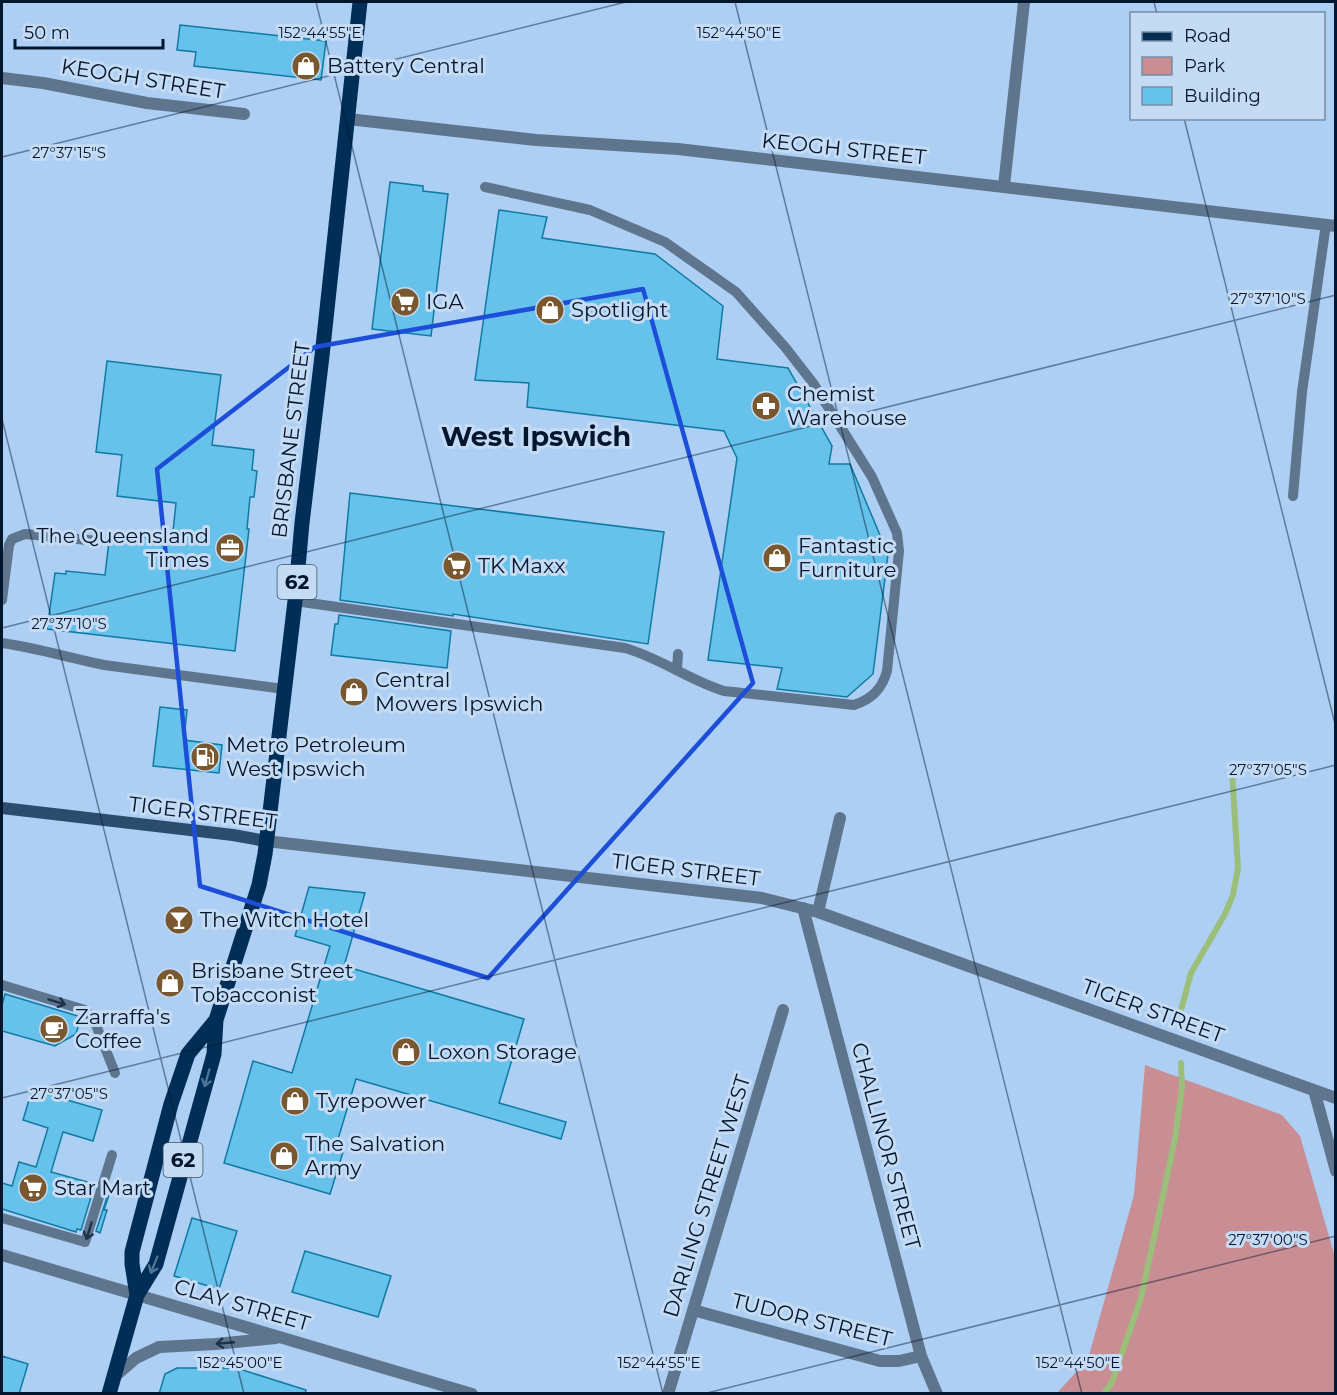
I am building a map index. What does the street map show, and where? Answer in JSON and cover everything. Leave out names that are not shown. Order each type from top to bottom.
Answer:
[{"type":"main road","name":"BRISBANE STREET","points":[[109,1394],[137,1295],[156,1264],[214,1054],[216,1020],[259,885],[295,601],[360,2]]},
{"type":"main road","name":"BRISBANE STREET","points":[[137,1295],[132,1252],[171,1104],[188,1054],[216,1020]]},
{"type":"street","points":[[1004,186],[1024,2]]},
{"type":"street","name":"KEOGH STREET","points":[[2,78],[44,82],[147,103],[244,114]]},
{"type":"street","name":"KEOGH STREET","points":[[348,119],[536,140],[678,150],[1331,225]]},
{"type":"street","name":"TIGER STREET","points":[[2,808],[762,898],[818,912],[1335,1098]]},
{"type":"street","points":[[818,912],[840,818]]},
{"type":"street","name":"CHALLINOR STREET","points":[[803,908],[921,1356],[937,1394]]},
{"type":"street","name":"DARLING STREET WEST","points":[[668,1394],[783,1010]]},
{"type":"street","points":[[1314,1090],[1335,1171]]},
{"type":"street","name":"CLAY STREET","points":[[2,1255],[472,1394]]},
{"type":"street","name":"TUDOR STREET","points":[[693,1310],[880,1361],[899,1361],[921,1356]]},
{"type":"street","points":[[114,1377],[136,1358],[159,1347],[283,1337]]},
{"type":"lane","points":[[295,601],[625,648],[640,652],[724,691],[854,705],[872,697],[884,681],[887,671],[899,551],[897,533],[872,477],[813,383],[785,347],[735,292],[665,242],[590,210],[485,188]]},
{"type":"lane","points":[[1293,496],[1302,392],[1331,225]]},
{"type":"lane","points":[[2,600],[9,545],[18,535],[98,541]]},
{"type":"lane","points":[[2,643],[32,647],[104,665],[284,689]]},
{"type":"lane","points":[[676,669],[678,654]]},
{"type":"lane","points":[[2,985],[85,1010],[94,1020],[116,1073]]},
{"type":"lane","points":[[2,1218],[85,1242],[112,1155]]},
{"type":"highlighted area","points":[[643,289],[753,683],[488,978],[200,886],[157,469],[315,347]]},
{"type":"green space","points":[[1145,1065],[1282,1115],[1300,1136],[1335,1257],[1335,1393],[1057,1393],[1088,1359],[1134,1195]]},
{"type":"building","points":[[180,25],[326,41],[321,80],[194,66],[196,52],[177,50]]},
{"type":"building","points":[[390,182],[423,186],[423,191],[448,194],[431,336],[372,329]]},
{"type":"building","points":[[499,210],[547,217],[542,238],[655,254],[723,306],[717,359],[788,368],[832,446],[829,464],[850,464],[888,554],[873,674],[847,697],[777,689],[782,668],[708,660],[737,458],[724,431],[527,407],[529,383],[475,380]]},
{"type":"building","points":[[107,361],[221,375],[212,445],[254,450],[252,470],[257,471],[254,497],[250,497],[247,529],[249,529],[235,651],[47,629],[55,573],[66,574],[66,571],[105,575],[110,533],[172,541],[176,503],[117,496],[122,455],[96,452]]},
{"type":"building","points":[[350,493],[664,532],[648,644],[453,614],[453,616],[340,600]]},
{"type":"building","points":[[339,615],[451,631],[447,668],[331,655],[335,624],[338,624]]},
{"type":"building","points":[[160,707],[187,710],[184,740],[222,745],[219,773],[153,766]]},
{"type":"building","points":[[309,887],[365,893],[344,966],[524,1019],[499,1103],[566,1122],[561,1139],[356,1079],[336,1146],[344,1149],[330,1194],[224,1163],[253,1061],[292,1073],[330,946],[295,936]]},
{"type":"building","points":[[5,994],[81,1017],[76,1034],[55,1046],[2,1031],[2,1005]]},
{"type":"building","points":[[32,1090],[102,1110],[93,1141],[63,1132],[51,1172],[95,1184],[81,1230],[77,1229],[76,1232],[2,1209],[2,1183],[12,1186],[19,1162],[36,1167],[48,1128],[23,1120]]},
{"type":"building","points":[[110,1188],[104,1210],[107,1210],[100,1233],[96,1231]]},
{"type":"building","points":[[192,1218],[237,1231],[219,1289],[174,1276]]},
{"type":"building","points":[[305,1251],[391,1276],[378,1317],[292,1292]]},
{"type":"building","points":[[2,1356],[28,1364],[19,1394],[2,1394]]},
{"type":"building","points":[[177,1368],[236,1368],[306,1390],[305,1394],[159,1394],[165,1374]]},
{"type":"waterway","points":[[1181,1010],[1191,973],[1225,914],[1233,895],[1238,868],[1232,771]]},
{"type":"waterway","points":[[1104,1394],[1112,1382],[1141,1298],[1175,1139],[1182,1087],[1181,1063]]},
{"type":"place","name":"Battery Central","points":[[306,66]]},
{"type":"place","name":"IGA","points":[[405,302]]},
{"type":"place","name":"Spotlight","points":[[550,310]]},
{"type":"place","name":"Chemist Warehouse","points":[[766,406]]},
{"type":"place","name":"The Queensland Times","points":[[230,548]]},
{"type":"place","name":"Fantastic Furniture","points":[[777,558]]},
{"type":"place","name":"TK Maxx","points":[[457,566]]},
{"type":"place","name":"Central Mowers Ipswich","points":[[354,692]]},
{"type":"place","name":"Metro Petroleum West Ipswich","points":[[205,757]]},
{"type":"place","name":"The Witch Hotel","points":[[179,920]]},
{"type":"place","name":"Brisbane Street Tobacconist","points":[[170,983]]},
{"type":"place","name":"Zarraffa's Coffee","points":[[54,1029]]},
{"type":"place","name":"Loxon Storage","points":[[406,1052]]},
{"type":"place","name":"Tyrepower","points":[[295,1101]]},
{"type":"place","name":"The Salvation Army","points":[[284,1156]]},
{"type":"place","name":"Star Mart","points":[[33,1188]]},
{"type":"district","name":"West Ipswich","points":[[536,437]]}]
